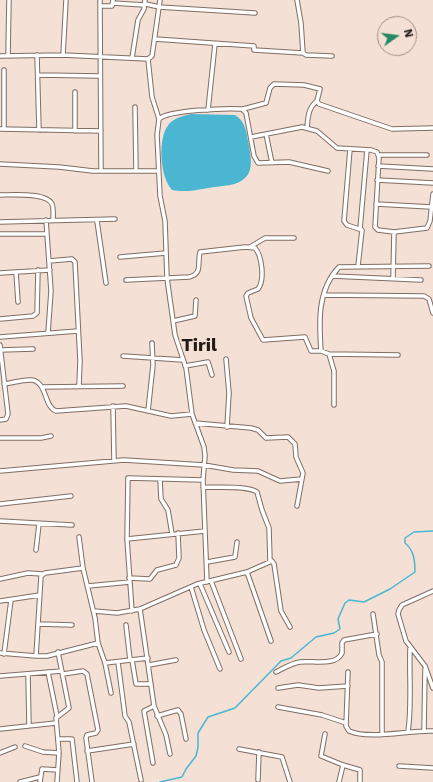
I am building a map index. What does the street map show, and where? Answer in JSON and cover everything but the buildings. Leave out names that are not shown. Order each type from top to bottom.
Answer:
[{"type":"street","points":[[8,55],[9,0]]},
{"type":"street","points":[[63,55],[66,0]]},
{"type":"street","points":[[100,0],[101,171]]},
{"type":"street","points":[[132,58],[138,20],[145,0]]},
{"type":"street","points":[[0,56],[63,55],[148,59],[152,56],[160,0]]},
{"type":"street","points":[[297,0],[301,22],[303,53]]},
{"type":"street","points":[[100,6],[110,7],[112,6],[113,2],[144,5],[151,4],[159,7],[255,13]]},
{"type":"street","points":[[155,38],[254,46],[254,50],[332,56]]},
{"type":"street","points":[[208,110],[215,44]]},
{"type":"street","points":[[37,55],[39,75],[39,130]]},
{"type":"street","points":[[148,59],[152,97],[159,119],[157,135],[158,170],[160,196],[165,221],[167,278],[175,335],[185,366],[192,414],[204,447],[203,488],[209,581],[241,659]]},
{"type":"street","points":[[4,70],[2,129],[101,131]]},
{"type":"street","points":[[39,75],[100,76]]},
{"type":"street","points":[[159,119],[168,114],[208,110],[242,109],[266,103],[272,86],[278,83],[319,88],[321,92],[317,101],[313,104],[309,111],[307,128]]},
{"type":"street","points":[[75,92],[75,131]]},
{"type":"street","points":[[317,101],[322,106],[358,116],[392,129],[433,128]]},
{"type":"street","points":[[135,107],[136,170]]},
{"type":"street","points":[[242,109],[246,113],[254,156],[258,163],[289,162],[328,171]]},
{"type":"street","points":[[251,138],[298,127],[307,128],[321,134],[337,148],[374,151],[378,155],[427,155]]},
{"type":"street","points":[[266,134],[272,163]]},
{"type":"street","points":[[350,149],[344,221],[347,225],[360,229]]},
{"type":"street","points":[[358,266],[368,150]]},
{"type":"street","points":[[378,155],[378,180],[374,223],[376,229],[394,232],[427,228],[432,218],[433,194]]},
{"type":"street","points":[[0,164],[101,171],[158,170]]},
{"type":"street","points":[[378,166],[433,169]]},
{"type":"street","points":[[378,180],[433,184]]},
{"type":"street","points":[[0,195],[36,196],[46,198],[52,205],[53,220]]},
{"type":"street","points":[[376,204],[432,207]]},
{"type":"street","points":[[0,222],[46,220],[97,221],[115,219]]},
{"type":"street","points":[[46,220],[51,291],[48,333]]},
{"type":"street","points":[[97,221],[106,284]]},
{"type":"street","points":[[393,278],[394,232]]},
{"type":"street","points":[[0,234],[47,234]]},
{"type":"street","points":[[250,247],[265,238],[294,238]]},
{"type":"street","points":[[126,280],[189,277],[197,274],[199,271],[200,252],[250,247],[255,248],[259,254],[261,280],[258,288],[248,293],[247,302],[251,318],[261,337],[267,340],[305,337],[311,351],[329,354],[398,355]]},
{"type":"street","points":[[120,257],[166,254]]},
{"type":"street","points":[[49,260],[72,259],[75,262],[79,386]]},
{"type":"street","points":[[318,351],[319,313],[324,295],[332,276],[339,267],[394,265],[429,266]]},
{"type":"street","points":[[0,319],[33,316],[37,313],[38,270]]},
{"type":"street","points":[[0,273],[50,270]]},
{"type":"street","points":[[16,272],[18,302]]},
{"type":"street","points":[[332,276],[421,280]]},
{"type":"street","points":[[324,295],[424,296],[429,299],[433,312]]},
{"type":"street","points":[[173,321],[195,316],[196,300]]},
{"type":"street","points":[[0,337],[78,331]]},
{"type":"street","points":[[148,411],[153,358],[152,343]]},
{"type":"street","points":[[0,345],[8,417],[0,420]]},
{"type":"street","points":[[0,350],[33,349]]},
{"type":"street","points":[[329,354],[334,371],[334,405]]},
{"type":"street","points":[[123,356],[183,360]]},
{"type":"street","points":[[226,359],[229,393],[227,426]]},
{"type":"street","points":[[185,366],[208,362],[212,375]]},
{"type":"street","points":[[4,384],[33,380],[42,387],[51,407],[56,411],[126,406],[171,416],[192,414]]},
{"type":"street","points":[[42,387],[123,386]]},
{"type":"street","points":[[113,406],[114,460]]},
{"type":"street","points":[[195,423],[255,429],[269,439],[285,437],[291,439],[296,446],[296,457],[303,473],[297,506]]},
{"type":"street","points":[[0,438],[41,438],[51,436]]},
{"type":"street","points":[[0,471],[114,460],[204,465],[233,470],[258,471],[280,481],[302,479]]},
{"type":"street","points":[[132,611],[127,539],[128,478],[203,480]]},
{"type":"street","points":[[160,479],[161,500],[168,510],[172,534]]},
{"type":"street","points":[[203,488],[253,490],[257,492],[269,528],[270,561],[274,564],[282,616],[290,626]]},
{"type":"street","points":[[0,504],[70,496]]},
{"type":"street","points":[[0,521],[72,525]]},
{"type":"street","points":[[36,550],[39,524]]},
{"type":"street","points":[[127,539],[205,531]]},
{"type":"street","points":[[88,586],[129,580],[150,579],[157,570],[176,565],[179,558],[178,533]]},
{"type":"street","points":[[80,537],[83,568],[94,611],[98,643],[105,662],[111,693]]},
{"type":"street","points":[[207,562],[235,557],[236,542]]},
{"type":"street","points":[[94,611],[117,613],[132,611],[191,587],[247,572],[270,561]]},
{"type":"street","points":[[0,579],[28,573],[42,574],[83,568]]},
{"type":"street","points":[[247,572],[271,641]]},
{"type":"street","points":[[36,656],[42,574]]},
{"type":"street","points":[[200,584],[229,652]]},
{"type":"street","points":[[191,587],[204,630],[220,669]]},
{"type":"street","points":[[433,591],[405,603],[399,610],[400,624],[410,648],[425,666],[433,688]]},
{"type":"street","points":[[0,601],[40,595]]},
{"type":"street","points":[[11,600],[2,653],[36,656],[98,643]]},
{"type":"street","points":[[140,608],[154,706],[166,735],[170,754]]},
{"type":"street","points":[[373,614],[383,669],[382,734]]},
{"type":"street","points":[[38,624],[72,625]]},
{"type":"street","points":[[126,625],[136,684],[151,684]]},
{"type":"street","points":[[276,672],[301,662],[323,663],[338,658],[342,653],[342,643],[344,640],[377,634]]},
{"type":"street","points":[[408,732],[411,708],[409,694],[410,648]]},
{"type":"street","points":[[57,716],[69,708],[58,652]]},
{"type":"street","points":[[105,662],[118,662],[148,658]]},
{"type":"street","points":[[149,665],[176,660]]},
{"type":"street","points":[[118,662],[125,716],[129,722],[141,780]]},
{"type":"street","points":[[424,731],[425,666]]},
{"type":"street","points":[[0,676],[83,671],[87,674],[98,730],[96,733],[86,736],[92,782]]},
{"type":"street","points":[[48,672],[57,716],[56,723],[59,753],[57,782]]},
{"type":"street","points":[[348,672],[347,729],[352,732],[382,734],[433,731]]},
{"type":"street","points":[[28,674],[29,726]]},
{"type":"street","points":[[278,688],[298,685],[319,688],[348,686]]},
{"type":"street","points":[[154,706],[144,711],[154,763]]},
{"type":"street","points":[[278,707],[322,714],[346,723]]},
{"type":"street","points":[[157,716],[178,710],[181,714],[186,739]]},
{"type":"street","points":[[0,729],[56,723]]},
{"type":"street","points":[[325,734],[322,756],[360,770],[360,782]]},
{"type":"street","points":[[58,740],[72,739],[77,782]]},
{"type":"street","points":[[87,751],[134,744]]},
{"type":"street","points":[[25,746],[43,752],[59,753]]},
{"type":"street","points":[[0,753],[15,747]]},
{"type":"street","points":[[239,749],[282,757],[290,782]]},
{"type":"street","points":[[258,780],[259,752]]},
{"type":"street","points":[[339,782],[343,764]]},
{"type":"street","points":[[399,766],[433,768]]},
{"type":"street","points":[[20,782],[40,780],[42,769],[58,770]]},
{"type":"water","points":[[191,114],[235,115],[241,120],[246,130],[251,156],[250,169],[244,179],[228,185],[189,191],[172,190],[168,184],[163,167],[162,148],[165,130],[173,120]]},
{"type":"waterway","points":[[160,782],[182,777],[196,756],[198,747],[198,733],[208,717],[235,708],[281,661],[291,658],[316,637],[334,633],[340,629],[338,619],[345,603],[349,600],[364,602],[390,589],[415,572],[413,556],[405,543],[405,538],[414,532],[433,531]]},
{"type":"district","name":"Tiril","points":[[199,346]]}]
